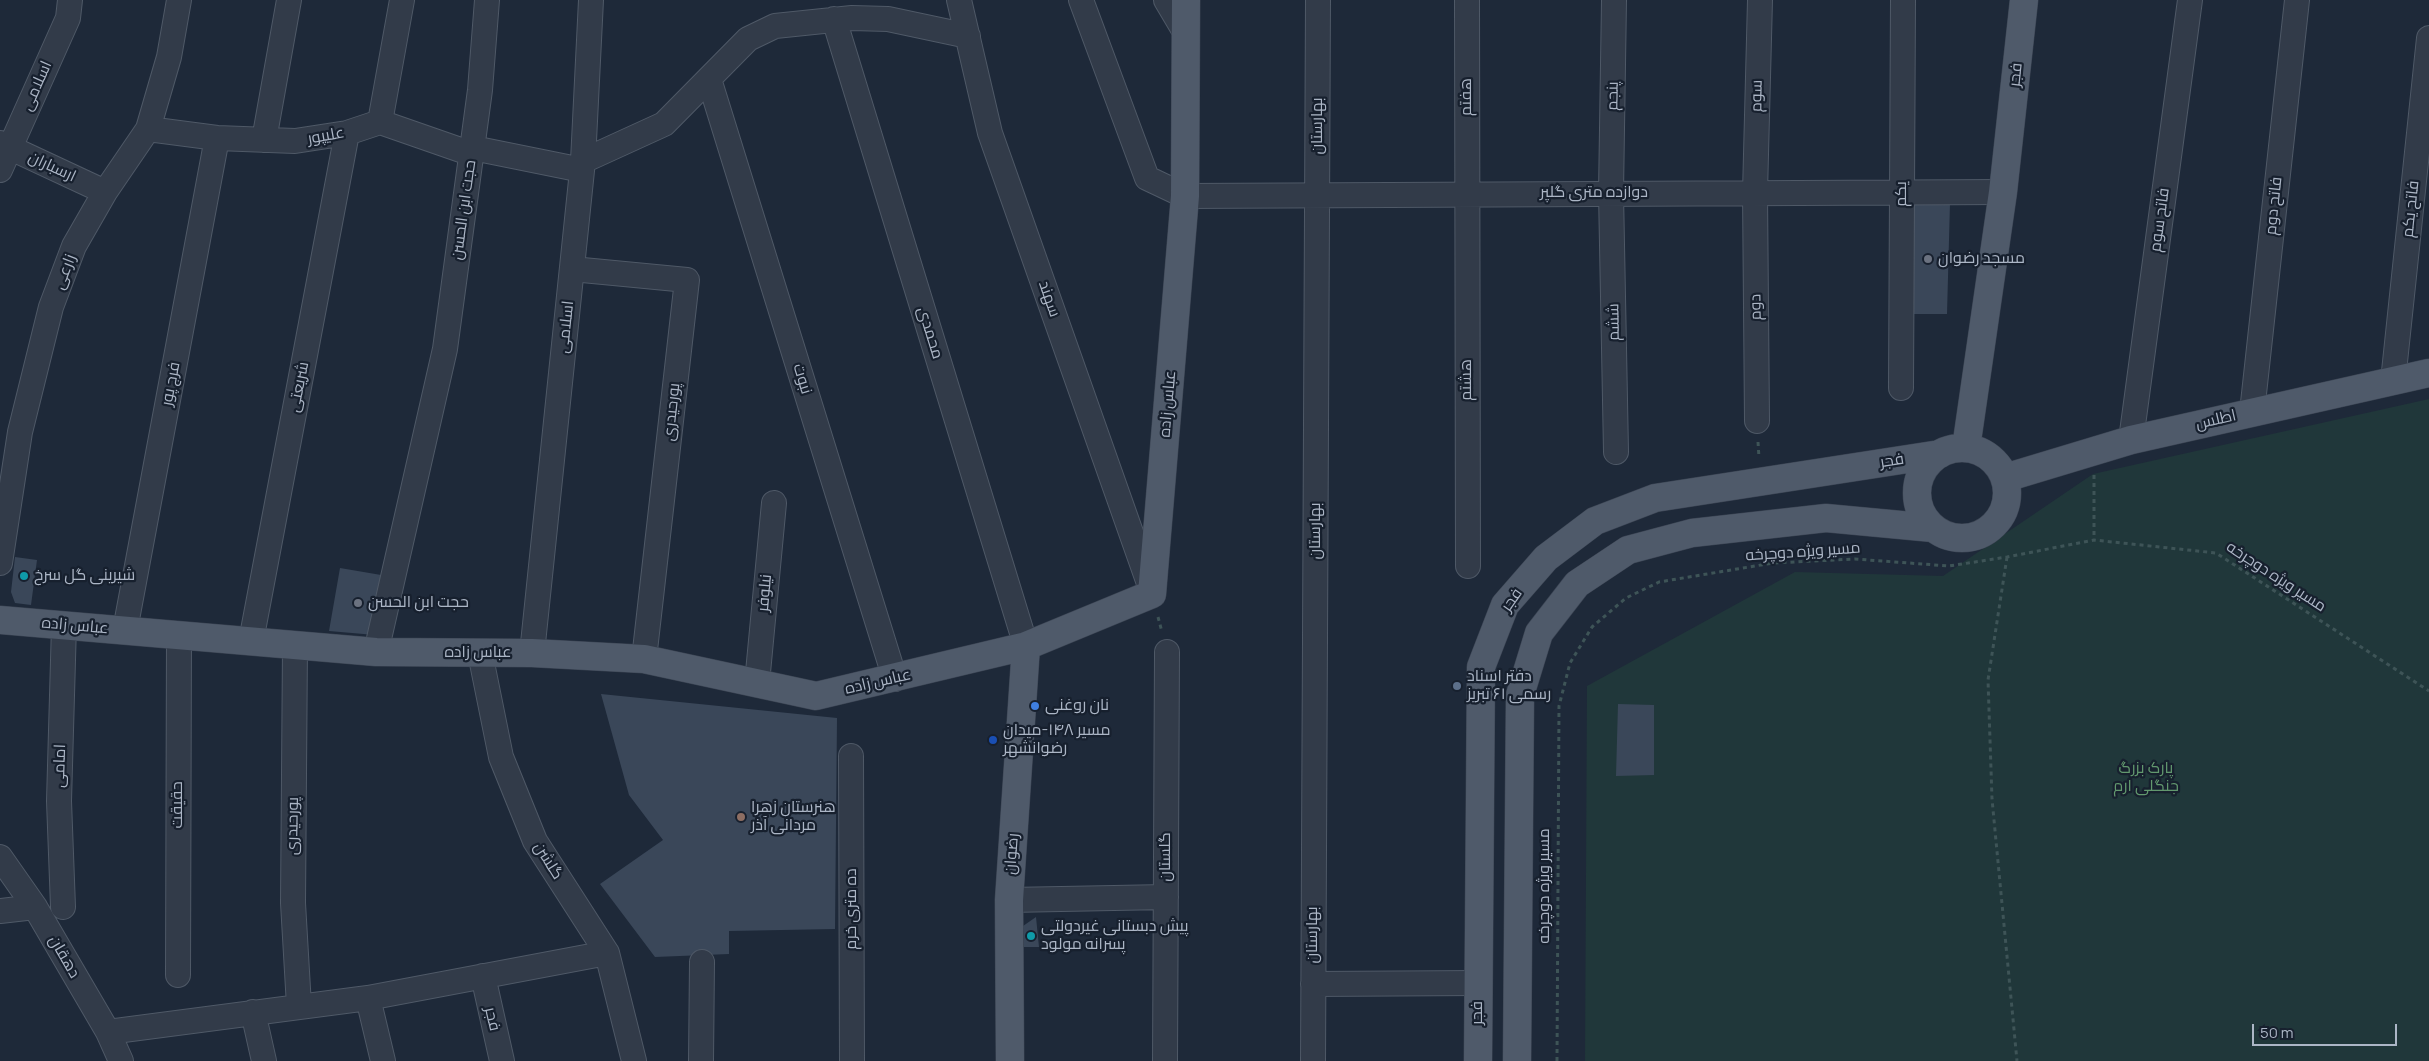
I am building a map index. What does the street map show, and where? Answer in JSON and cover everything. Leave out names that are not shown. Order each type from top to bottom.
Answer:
[{"type":"main road","name":"عباس زاده","points":[[0,620],[376,652],[532,653],[644,659],[816,696],[1026,646],[1152,594],[1185,196],[1186,0]]},
{"type":"main road","name":"فجر","points":[[1966,448],[2003,192],[2024,0]]},
{"type":"main road","name":"اطلس","points":[[2005,478],[2131,440],[2429,373]]},
{"type":"main road","points":[[1966,448],[1990,458],[1999,467],[2005,478],[2008,493],[2005,508],[1998,521],[1988,531],[1974,537],[1960,539],[1945,536],[1933,528],[1923,517],[1918,504],[1917,489],[1920,475],[1928,463],[1940,454],[1953,449],[1966,448]]},
{"type":"main road","name":"فجر","points":[[1478,1061],[1481,667],[1505,605],[1546,558],[1596,521],[1655,498],[1940,454]]},
{"type":"main road","points":[[1517,1061],[1520,696],[1539,633],[1577,584],[1628,550],[1692,533],[1826,518],[1933,528]]},
{"type":"main road","name":"رضوان","points":[[1010,1061],[1010,900],[1026,646]]},
{"type":"main road","points":[[1478,983],[1518,983]]},
{"type":"street","name":"اسلامی","points":[[0,170],[5,145],[68,18],[70,0]]},
{"type":"street","name":"زارعی","points":[[0,563],[20,432],[51,307],[74,246],[105,192],[148,129],[169,57],[179,0]]},
{"type":"street","points":[[264,140],[289,0]]},
{"type":"street","points":[[402,0],[380,122],[472,151],[583,166],[664,124],[748,39],[775,26],[834,20],[888,19],[968,36]]},
{"type":"street","name":"حجت ابن الحسن","points":[[376,652],[445,349],[480,90],[487,0]]},
{"type":"street","name":"اسلامی","points":[[532,653],[583,166],[591,0]]},
{"type":"street","name":"سهند","points":[[959,0],[990,133],[1152,594]]},
{"type":"street","points":[[1082,0],[1147,178],[1185,196]]},
{"type":"street","points":[[1166,0],[1186,32]]},
{"type":"street","name":"بهارستان","points":[[1313,1061],[1318,0]]},
{"type":"street","name":"هفتم","points":[[1467,0],[1467,193]]},
{"type":"street","name":"پنجم","points":[[1612,193],[1614,0]]},
{"type":"street","name":"سوم","points":[[1755,193],[1760,0]]},
{"type":"street","name":"یکم","points":[[1901,388],[1903,0]]},
{"type":"street","name":"فاتح سوم","points":[[2131,440],[2190,0]]},
{"type":"street","name":"فاتح دوم","points":[[2252,412],[2297,0]]},
{"type":"street","name":"محمدی","points":[[834,20],[1026,646]]},
{"type":"street","name":"فاتح یکم","points":[[2393,381],[2429,38]]},
{"type":"street","name":"نبوت","points":[[710,79],[895,678]]},
{"type":"street","name":"علیپور","points":[[148,129],[217,138],[295,141],[347,133],[380,122]]},
{"type":"street","name":"شریعتی","points":[[250,641],[347,133]]},
{"type":"street","name":"فرج پور","points":[[124,630],[217,138]]},
{"type":"street","name":"ارسباران","points":[[5,145],[105,192]]},
{"type":"street","name":"دوازده متری گلپر","points":[[1185,196],[1467,193],[2003,192]]},
{"type":"street","name":"هشتم","points":[[1467,193],[1468,566]]},
{"type":"street","name":"ششم","points":[[1612,193],[1616,452]]},
{"type":"street","name":"دوم","points":[[1755,193],[1757,422]]},
{"type":"street","name":"پورحیدری","points":[[572,269],[687,280],[644,659]]},
{"type":"street","name":"نیلوفر","points":[[757,683],[774,503]]},
{"type":"street","name":"امامی","points":[[63,906],[59,802],[64,626]]},
{"type":"street","name":"حقیقت","points":[[178,975],[179,635]]},
{"type":"street","name":"پورحیدری","points":[[295,645],[293,903],[299,1006]]},
{"type":"street","name":"گلستان","points":[[1165,1061],[1167,652]]},
{"type":"street","name":"گلشن","points":[[480,653],[501,757],[535,841],[606,953],[634,1061]]},
{"type":"street","name":"ده متری خرم","points":[[851,756],[852,1061]]},
{"type":"street","name":"دهقان","points":[[0,857],[35,907],[108,1032],[121,1061]]},
{"type":"street","points":[[1010,900],[1166,896]]},
{"type":"street","points":[[0,911],[35,907]]},
{"type":"street","points":[[108,1032],[368,998],[606,953]]},
{"type":"street","points":[[701,1061],[702,962]]},
{"type":"street","name":"فجر","points":[[483,976],[502,1061]]},
{"type":"street","points":[[1313,984],[1478,983]]},
{"type":"street","points":[[368,998],[383,1061]]},
{"type":"street","points":[[254,1012],[264,1061]]},
{"type":"path","points":[[1757,422],[1760,481]]},
{"type":"path","points":[[2094,452],[2094,540]]},
{"type":"path","name":"مسیر ویژه دوچرخه","points":[[1557,1061],[1559,706],[1570,663],[1592,627],[1626,598],[1659,582],[1774,563],[1855,559],[1949,566],[2007,558],[2094,540],[2216,553],[2429,691]]},
{"type":"path","points":[[2007,558],[1988,680],[1992,799],[2017,1061]]},
{"type":"path","points":[[1152,594],[1167,652]]},
{"type":"green space","name":"پارک بزرگ جنگلی ارم","points":[[2429,399],[2429,1061],[1585,1061],[1587,686],[1795,572],[1943,576],[2093,474]]},
{"type":"building","name":"مسجد رضوان","points":[[1909,202],[1950,203],[1947,314],[1906,314]]},
{"type":"building","name":"شیرینی گل سرخ","points":[[15,557],[37,560],[31,605],[15,603],[11,592]]},
{"type":"building","name":"حجت ابن الحسن","points":[[340,568],[387,576],[375,635],[329,631]]},
{"type":"building","name":"هنرستان زهرا مردانی آذر","points":[[601,694],[837,718],[835,929],[729,931],[729,954],[655,957],[600,884],[663,840],[629,795]]},
{"type":"building","points":[[1618,704],[1654,705],[1654,775],[1616,776]]},
{"type":"building","name":"پیش دبستانی غیردولتی پسرانه مولود","points":[[1036,917],[1039,947],[1024,947],[1023,926]]},
{"type":"place","name":"مسجد رضوان","points":[[1928,259]]},
{"type":"place","name":"شیرینی گل سرخ","points":[[24,576]]},
{"type":"place","name":"حجت ابن الحسن","points":[[358,603]]},
{"type":"place","name":"دفتر اسناد رسمی ۶۱ تبریز","points":[[1457,686]]},
{"type":"place","name":"نان روغنی","points":[[1035,706]]},
{"type":"place","name":"مسیر ۱۴۸-میدان رضوانشهر","points":[[993,740]]},
{"type":"place","name":"هنرستان زهرا مردانی آذر","points":[[741,817]]},
{"type":"place","name":"پیش دبستانی غیردولتی پسرانه مولود","points":[[1031,936]]}]
